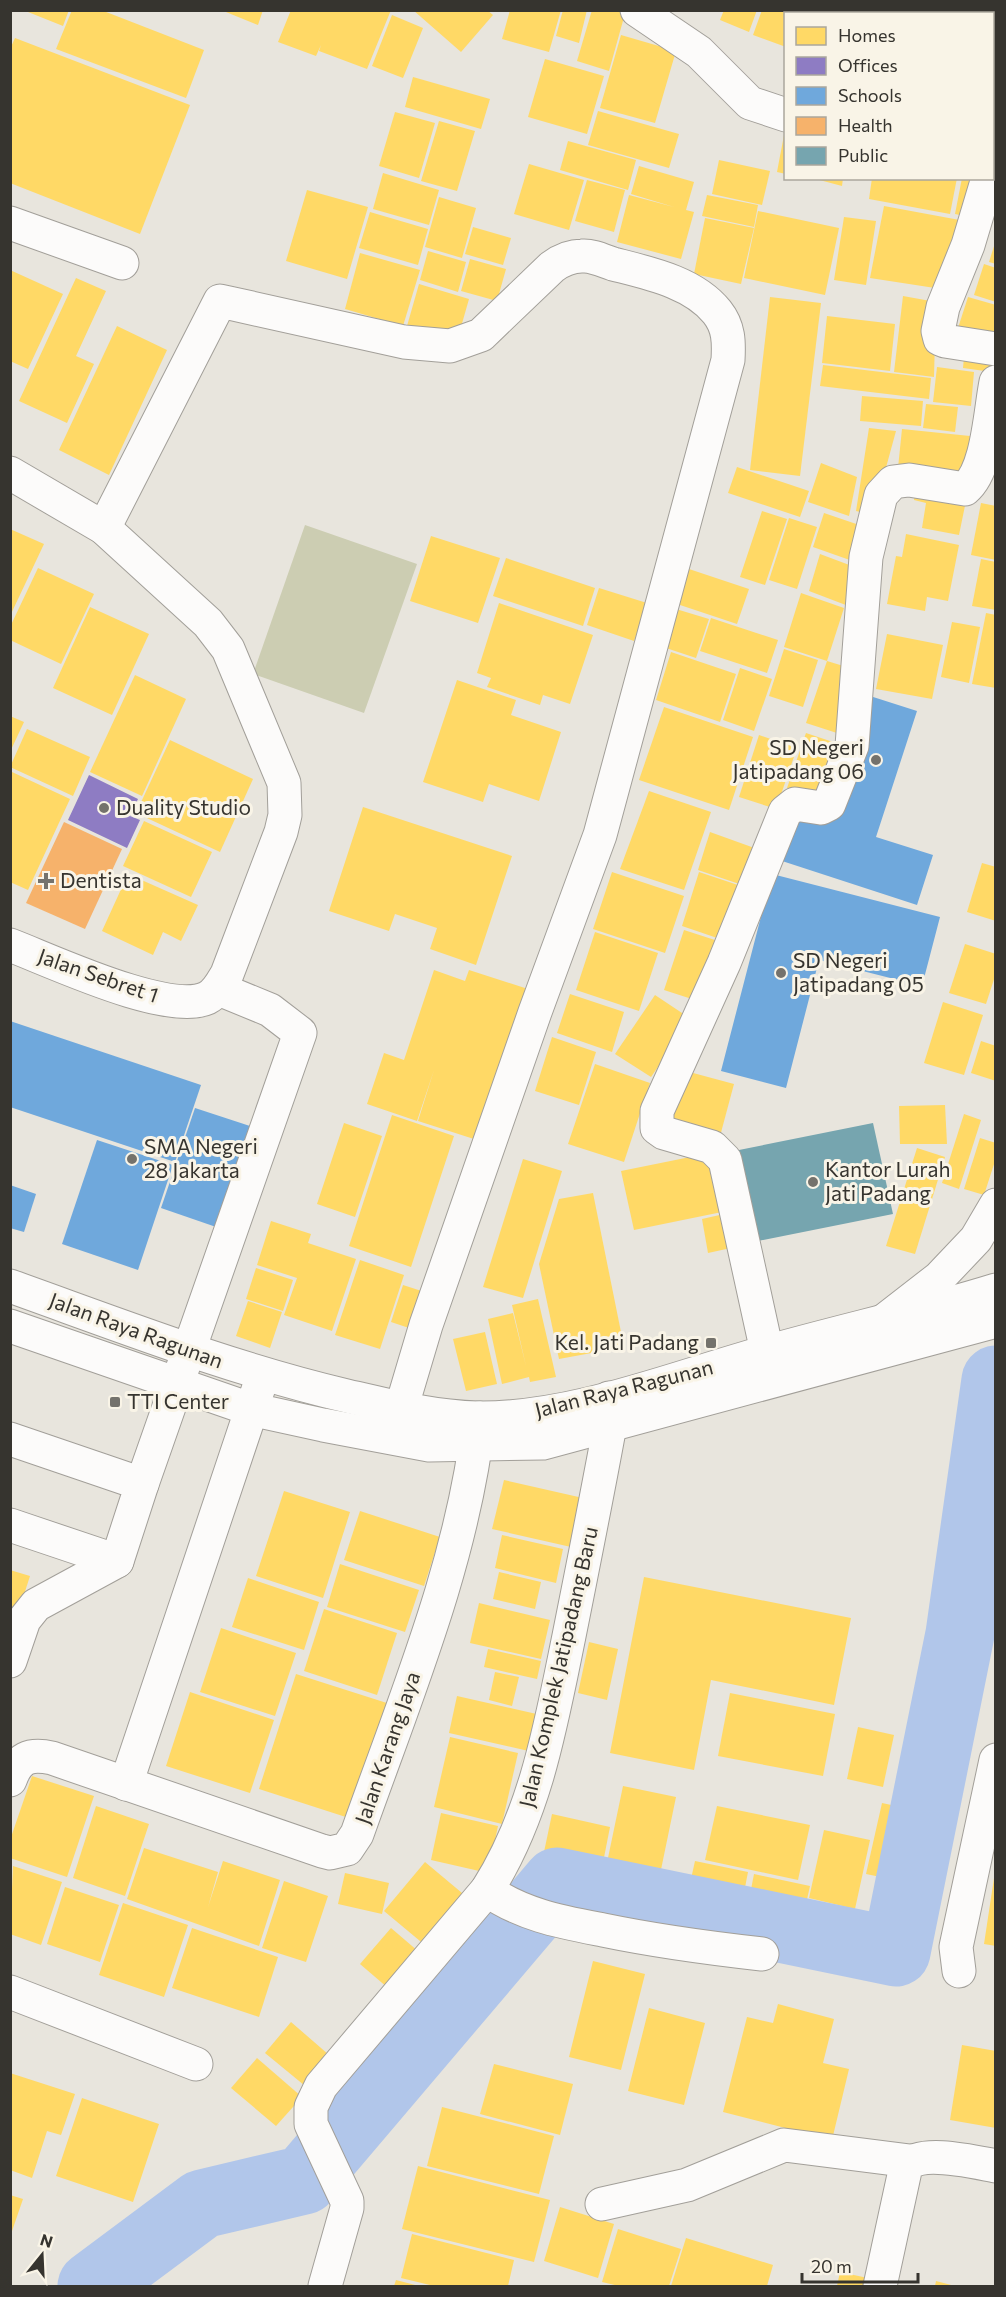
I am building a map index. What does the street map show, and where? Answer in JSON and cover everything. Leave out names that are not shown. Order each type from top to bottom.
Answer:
[{"type":"street","points":[[636,10],[699,52],[750,103],[784,114]]},
{"type":"street","points":[[985,180],[938,331],[940,339],[996,349]]},
{"type":"street","points":[[10,223],[122,263]]},
{"type":"street","points":[[104,528],[220,302],[404,342],[450,346],[481,335],[552,267],[561,261],[583,255],[655,275],[683,286],[716,311],[726,326],[729,340],[728,360],[600,835],[426,1325],[392,1440]]},
{"type":"street","points":[[769,1366],[725,1160],[712,1147],[664,1133],[657,1128],[657,1111],[724,963],[785,812],[795,804],[821,808],[829,804],[852,746],[866,557],[881,495],[893,482],[909,480],[965,489],[974,481],[982,458],[996,382]]},
{"type":"street","points":[[10,473],[104,528],[208,623],[228,649],[284,783],[285,814],[281,832],[227,974],[219,989],[270,1010],[300,1033],[175,1384],[117,1561],[36,1605],[24,1620],[10,1661]]},
{"type":"street","name":"Jalan Sebret 1","points":[[10,945],[154,999],[196,1001],[207,998],[219,989]]},
{"type":"street","points":[[881,1323],[939,1278],[975,1239],[996,1205]]},
{"type":"street","name":"Jalan Raya Ragunan","points":[[10,1286],[263,1375],[400,1408],[477,1432],[543,1443],[610,1411],[769,1366],[927,1326],[996,1290]]},
{"type":"street","name":"Jalan Raya Ragunan","points":[[769,1366],[881,1323],[927,1326],[996,1321]]},
{"type":"street","name":"Jalan Raya Ragunan","points":[[10,1326],[250,1409],[392,1440],[429,1445],[477,1432]]},
{"type":"street","points":[[126,1784],[263,1375]]},
{"type":"street","name":"Jalan Komplek Jatipadang Baru","points":[[325,2286],[343,2228],[347,2200],[310,2124],[311,2107],[321,2086],[495,1896],[506,1860],[525,1820],[555,1708],[610,1411]]},
{"type":"street","name":"Jalan Karang Jaya","points":[[10,1779],[15,1766],[23,1758],[41,1755],[322,1851],[342,1851],[351,1845],[357,1834],[433,1620],[465,1508],[477,1432]]},
{"type":"street","points":[[10,1439],[142,1484]]},
{"type":"street","points":[[10,1525],[117,1561]]},
{"type":"street","points":[[959,1971],[956,1947],[996,1760]]},
{"type":"street","points":[[495,1896],[548,1919],[660,1942],[762,1954]]},
{"type":"street","points":[[10,1992],[196,2064]]},
{"type":"street","points":[[602,2204],[687,2185],[784,2145],[910,2162],[931,2157],[996,2166]]},
{"type":"street","points":[[880,2286],[906,2166],[910,2162]]},
{"type":"green space","points":[[305,525],[417,564],[364,713],[253,674]]},
{"type":"building: Homes","points":[[23,10],[69,10],[63,26]]},
{"type":"building: Homes","points":[[72,10],[101,10],[204,50],[186,98],[56,49]]},
{"type":"building: Homes","points":[[221,10],[263,10],[258,25]]},
{"type":"building: Homes","points":[[291,10],[391,10],[367,69],[319,51],[321,45],[316,56],[278,42]]},
{"type":"building: Homes","points":[[413,10],[487,10],[493,15],[461,52]]},
{"type":"building: Homes","points":[[510,10],[561,10],[549,52],[502,39]]},
{"type":"building: Homes","points":[[563,10],[587,10],[579,43],[556,36]]},
{"type":"building: Homes","points":[[592,10],[626,10],[609,71],[577,61]]},
{"type":"building: Homes","points":[[724,10],[757,10],[749,32],[720,20]]},
{"type":"building: Homes","points":[[762,10],[848,10],[848,12],[784,12],[784,46],[753,35]]},
{"type":"building: Homes","points":[[929,10],[953,10],[952,12],[928,12]]},
{"type":"building: Homes","points":[[955,10],[982,12],[954,12]]},
{"type":"building: Homes","points":[[392,15],[423,28],[403,78],[372,66]]},
{"type":"building: Homes","points":[[621,35],[676,51],[655,123],[600,108]]},
{"type":"building: Homes","points":[[15,38],[190,105],[140,234],[10,183],[10,49]]},
{"type":"building: Homes","points":[[545,59],[604,76],[587,134],[528,117]]},
{"type":"building: Homes","points":[[413,77],[490,99],[481,129],[405,107]]},
{"type":"building: Homes","points":[[598,111],[679,134],[669,168],[588,145]]},
{"type":"building: Homes","points":[[395,112],[435,123],[419,178],[379,166]]},
{"type":"building: Homes","points":[[439,121],[475,131],[457,191],[421,181]]},
{"type":"building: Homes","points":[[784,135],[784,174],[777,172]]},
{"type":"building: Homes","points":[[568,141],[636,160],[628,190],[560,170]]},
{"type":"building: Homes","points":[[719,160],[770,171],[762,205],[712,194]]},
{"type":"building: Homes","points":[[529,164],[584,180],[569,230],[514,214]]},
{"type":"building: Homes","points":[[639,166],[694,182],[686,210],[694,212],[681,259],[617,242],[629,195],[674,207],[631,194]]},
{"type":"building: Homes","points":[[383,173],[439,190],[429,225],[373,209]]},
{"type":"building: Homes","points":[[587,180],[625,190],[614,232],[575,221]]},
{"type":"building: Homes","points":[[820,180],[843,180],[842,186]]},
{"type":"building: Homes","points":[[872,180],[957,180],[950,214],[869,199]]},
{"type":"building: Homes","points":[[962,180],[984,180],[974,218],[955,214]]},
{"type":"building: Homes","points":[[307,190],[368,207],[347,279],[286,261]]},
{"type":"building: Homes","points":[[707,195],[758,205],[754,227],[702,216]]},
{"type":"building: Homes","points":[[439,197],[476,208],[462,258],[425,247]]},
{"type":"building: Homes","points":[[884,206],[965,221],[948,290],[870,278]]},
{"type":"building: Homes","points":[[758,211],[839,228],[825,295],[744,278]]},
{"type":"building: Homes","points":[[370,212],[428,229],[418,265],[359,248]]},
{"type":"building: Homes","points":[[844,217],[876,221],[866,285],[834,280]]},
{"type":"building: Homes","points":[[705,218],[754,228],[741,284],[694,274]]},
{"type":"building: Homes","points":[[473,227],[511,238],[503,265],[465,254]]},
{"type":"building: Homes","points":[[996,243],[996,264],[989,262]]},
{"type":"building: Homes","points":[[428,251],[466,262],[458,292],[420,280]]},
{"type":"building: Homes","points":[[360,253],[420,270],[403,326],[345,309]]},
{"type":"building: Homes","points":[[470,259],[506,269],[497,301],[461,291]]},
{"type":"building: Homes","points":[[984,264],[996,268],[996,302],[974,295]]},
{"type":"building: Homes","points":[[10,270],[63,294],[28,369],[10,361]]},
{"type":"building: Homes","points":[[76,278],[106,291],[76,356],[94,364],[67,423],[19,401]]},
{"type":"building: Homes","points":[[419,284],[469,299],[457,341],[407,326]]},
{"type":"building: Homes","points":[[903,296],[936,302],[934,377],[894,372]]},
{"type":"building: Homes","points":[[770,297],[821,303],[800,476],[750,470]]},
{"type":"building: Homes","points":[[968,297],[996,305],[996,340],[958,328]]},
{"type":"building: Homes","points":[[827,316],[895,324],[890,371],[822,363]]},
{"type":"building: Homes","points":[[117,326],[167,350],[109,475],[59,450]]},
{"type":"building: Homes","points":[[965,346],[994,350],[992,372],[963,368]]},
{"type":"building: Homes","points":[[823,365],[931,378],[929,399],[820,386]]},
{"type":"building: Homes","points":[[937,367],[974,372],[971,406],[933,402]]},
{"type":"building: Homes","points":[[862,396],[923,401],[921,426],[860,421]]},
{"type":"building: Homes","points":[[926,404],[958,407],[955,432],[923,428]]},
{"type":"building: Homes","points":[[869,428],[896,431],[873,515],[856,511]]},
{"type":"building: Homes","points":[[902,429],[970,436],[965,475],[898,468]]},
{"type":"building: Homes","points":[[821,463],[857,477],[849,516],[808,502]]},
{"type":"building: Homes","points":[[737,467],[809,491],[800,517],[728,493]]},
{"type":"building: Homes","points":[[916,486],[967,496],[959,535],[922,528],[926,503],[914,500]]},
{"type":"building: Homes","points":[[981,503],[996,506],[996,560],[971,555]]},
{"type":"building: Homes","points":[[762,511],[787,519],[765,585],[740,577]]},
{"type":"building: Homes","points":[[824,513],[871,529],[861,564],[813,547]]},
{"type":"building: Homes","points":[[789,518],[817,527],[797,589],[769,580]]},
{"type":"building: Homes","points":[[10,529],[44,544],[10,616]]},
{"type":"building: Homes","points":[[906,534],[959,545],[948,601],[927,597],[925,611],[887,604],[896,556],[902,557]]},
{"type":"building: Homes","points":[[431,536],[500,558],[478,623],[410,601]]},
{"type":"building: Homes","points":[[820,554],[860,569],[851,607],[809,591]]},
{"type":"building: Homes","points":[[506,558],[595,588],[583,626],[493,596]]},
{"type":"building: Homes","points":[[981,559],[996,562],[996,610],[972,606]]},
{"type":"building: Homes","points":[[38,568],[94,594],[61,664],[10,640],[10,627]]},
{"type":"building: Homes","points":[[686,568],[749,589],[737,624],[674,603]]},
{"type":"building: Homes","points":[[599,588],[647,603],[634,641],[587,625]]},
{"type":"building: Homes","points":[[801,593],[844,608],[827,661],[784,647]]},
{"type":"building: Homes","points":[[499,603],[593,635],[570,704],[543,695],[540,705],[487,687],[491,678],[477,673]]},
{"type":"building: Homes","points":[[90,607],[149,634],[112,715],[53,688]]},
{"type":"building: Homes","points":[[676,609],[709,619],[696,658],[663,647]]},
{"type":"building: Homes","points":[[986,613],[996,615],[996,688],[972,684]]},
{"type":"building: Homes","points":[[711,618],[778,640],[767,673],[700,651]]},
{"type":"building: Homes","points":[[952,622],[980,627],[969,683],[941,677]]},
{"type":"building: Homes","points":[[887,634],[943,645],[932,699],[876,689]]},
{"type":"building: Homes","points":[[784,649],[818,660],[803,707],[769,696]]},
{"type":"building: Homes","points":[[671,652],[736,674],[720,722],[656,700]]},
{"type":"building: Homes","points":[[827,661],[850,668],[840,734],[806,723]]},
{"type":"building: Homes","points":[[740,668],[772,679],[754,731],[723,720]]},
{"type":"building: Homes","points":[[135,675],[186,699],[142,796],[90,772]]},
{"type":"building: Homes","points":[[457,680],[516,700],[511,715],[561,732],[539,801],[489,784],[483,802],[423,782]]},
{"type":"building: Homes","points":[[664,707],[753,737],[729,810],[639,780]]},
{"type":"building: Homes","points":[[10,716],[24,722],[10,752]]},
{"type":"building: Homes","points":[[27,729],[90,757],[73,796],[10,767]]},
{"type":"building: Homes","points":[[806,733],[845,746],[827,801],[787,788]]},
{"type":"building: Homes","points":[[759,735],[797,748],[776,809],[739,797]]},
{"type":"building: Homes","points":[[170,740],[253,779],[220,852],[136,813]]},
{"type":"building: Homes","points":[[12,772],[70,799],[28,890],[10,882]]},
{"type":"building: Homes","points":[[649,791],[711,812],[684,890],[620,869]]},
{"type":"building: Homes","points":[[363,807],[512,856],[476,965],[430,949],[437,928],[395,914],[389,931],[329,911]]},
{"type":"building: Homes","points":[[144,821],[212,852],[191,897],[123,866]]},
{"type":"building: Homes","points":[[710,832],[760,850],[748,887],[698,870]]},
{"type":"building: Homes","points":[[982,863],[996,867],[996,921],[967,912]]},
{"type":"building: Homes","points":[[612,872],[684,896],[665,953],[593,929]]},
{"type":"building: Homes","points":[[699,872],[744,887],[726,941],[682,926]]},
{"type":"building: Homes","points":[[128,874],[198,905],[181,941],[163,932],[153,955],[102,931]]},
{"type":"building: Homes","points":[[684,930],[718,941],[698,1001],[664,990]]},
{"type":"building: Homes","points":[[595,932],[658,953],[639,1011],[576,990]]},
{"type":"building: Homes","points":[[965,944],[996,954],[996,973],[986,1004],[949,993]]},
{"type":"building: Homes","points":[[434,970],[465,981],[469,970],[528,989],[477,1140],[418,1121],[434,1070],[417,1121],[367,1104],[384,1053],[404,1060]]},
{"type":"building: Homes","points":[[570,994],[624,1012],[612,1052],[557,1033]]},
{"type":"building: Homes","points":[[655,995],[691,1019],[651,1077],[615,1054]]},
{"type":"building: Homes","points":[[943,1002],[983,1015],[964,1075],[924,1063]]},
{"type":"building: Homes","points":[[552,1037],[596,1052],[579,1105],[535,1091]]},
{"type":"building: Homes","points":[[981,1041],[996,1046],[996,1081],[971,1073]]},
{"type":"building: Homes","points":[[595,1064],[650,1083],[624,1162],[568,1144]]},
{"type":"building: Homes","points":[[682,1070],[734,1084],[719,1140],[668,1127]]},
{"type":"building: Homes","points":[[945,1105],[947,1144],[900,1144],[899,1106]]},
{"type":"building: Homes","points":[[964,1114],[981,1120],[959,1189],[942,1183]]},
{"type":"building: Homes","points":[[392,1115],[454,1136],[411,1267],[349,1246]]},
{"type":"building: Homes","points":[[344,1123],[382,1136],[355,1217],[317,1204]]},
{"type":"building: Homes","points":[[980,1138],[996,1143],[996,1158],[984,1195],[964,1189]]},
{"type":"building: Homes","points":[[917,1148],[945,1157],[915,1254],[886,1246]]},
{"type":"building: Homes","points":[[710,1153],[722,1212],[634,1230],[621,1171]]},
{"type":"building: Homes","points":[[523,1159],[562,1171],[523,1298],[483,1287]]},
{"type":"building: Homes","points":[[593,1193],[624,1347],[559,1359],[539,1264],[559,1199]]},
{"type":"building: Homes","points":[[724,1214],[731,1248],[708,1253],[702,1219]]},
{"type":"building: Homes","points":[[271,1221],[311,1234],[308,1243],[356,1259],[332,1331],[284,1315],[297,1278],[257,1265]]},
{"type":"building: Homes","points":[[360,1260],[404,1275],[380,1349],[335,1335]]},
{"type":"building: Homes","points":[[256,1268],[293,1280],[283,1311],[246,1299]]},
{"type":"building: Homes","points":[[403,1285],[434,1295],[421,1332],[391,1322]]},
{"type":"building: Homes","points":[[538,1299],[556,1377],[530,1382],[529,1377],[502,1384],[488,1319],[513,1313],[526,1366],[512,1305]]},
{"type":"building: Homes","points":[[248,1301],[282,1312],[270,1348],[236,1336]]},
{"type":"building: Homes","points":[[485,1332],[497,1384],[466,1391],[453,1339]]},
{"type":"building: Homes","points":[[504,1480],[583,1498],[571,1547],[492,1529]]},
{"type":"building: Homes","points":[[284,1491],[350,1512],[323,1598],[256,1576]]},
{"type":"building: Homes","points":[[360,1511],[440,1537],[424,1586],[344,1560]]},
{"type":"building: Homes","points":[[502,1535],[563,1549],[556,1583],[495,1568]]},
{"type":"building: Homes","points":[[340,1564],[419,1590],[405,1632],[327,1607]]},
{"type":"building: Homes","points":[[10,1570],[30,1576],[11,1635],[10,1635]]},
{"type":"building: Homes","points":[[499,1572],[541,1582],[535,1609],[493,1599]]},
{"type":"building: Homes","points":[[644,1577],[851,1618],[834,1705],[711,1680],[694,1770],[610,1753]]},
{"type":"building: Homes","points":[[248,1578],[319,1602],[304,1650],[232,1627]]},
{"type":"building: Homes","points":[[479,1603],[550,1620],[541,1659],[470,1643]]},
{"type":"building: Homes","points":[[324,1609],[397,1633],[377,1695],[304,1671]]},
{"type":"building: Homes","points":[[221,1628],[296,1653],[275,1716],[200,1692]]},
{"type":"building: Homes","points":[[589,1642],[618,1649],[607,1700],[578,1693]]},
{"type":"building: Homes","points":[[488,1649],[541,1661],[537,1679],[484,1667]]},
{"type":"building: Homes","points":[[495,1672],[519,1677],[512,1706],[489,1700]]},
{"type":"building: Homes","points":[[296,1674],[390,1704],[352,1819],[259,1789]]},
{"type":"building: Homes","points":[[190,1692],[274,1720],[250,1793],[166,1766]]},
{"type":"building: Homes","points":[[730,1693],[835,1714],[823,1776],[718,1756]]},
{"type":"building: Homes","points":[[457,1696],[541,1715],[533,1752],[449,1733]]},
{"type":"building: Homes","points":[[858,1727],[894,1735],[883,1787],[847,1779]]},
{"type":"building: Homes","points":[[450,1737],[518,1753],[502,1824],[434,1807]]},
{"type":"building: Homes","points":[[32,1776],[94,1796],[67,1877],[10,1858],[10,1840]]},
{"type":"building: Homes","points":[[623,1786],[676,1797],[657,1889],[604,1877]]},
{"type":"building: Homes","points":[[882,1803],[910,1809],[895,1880],[866,1874]]},
{"type":"building: Homes","points":[[96,1806],[149,1824],[125,1896],[73,1878]]},
{"type":"building: Homes","points":[[717,1806],[810,1825],[798,1880],[705,1860]]},
{"type":"building: Homes","points":[[441,1813],[498,1826],[488,1873],[431,1860]]},
{"type":"building: Homes","points":[[552,1814],[610,1827],[599,1883],[540,1871]]},
{"type":"building: Homes","points":[[824,1830],[870,1840],[855,1909],[809,1898]]},
{"type":"building: Homes","points":[[144,1848],[218,1872],[208,1907],[223,1861],[280,1880],[259,1946],[127,1899]]},
{"type":"building: Homes","points":[[695,1861],[748,1872],[741,1908],[687,1897]]},
{"type":"building: Homes","points":[[425,1862],[468,1898],[426,1946],[384,1911]]},
{"type":"building: Homes","points":[[13,1866],[62,1882],[41,1945],[10,1934]]},
{"type":"building: Homes","points":[[345,1873],[389,1883],[382,1914],[338,1904]]},
{"type":"building: Homes","points":[[754,1874],[810,1886],[802,1922],[747,1910]]},
{"type":"building: Homes","points":[[994,1878],[996,1879],[996,1946],[984,1944]]},
{"type":"building: Homes","points":[[284,1881],[328,1896],[306,1962],[262,1948]]},
{"type":"building: Homes","points":[[65,1887],[119,1905],[100,1962],[47,1944]]},
{"type":"building: Homes","points":[[123,1903],[188,1925],[164,1997],[99,1975]]},
{"type":"building: Homes","points":[[192,1928],[278,1957],[259,2017],[172,1988]]},
{"type":"building: Homes","points":[[391,1928],[426,1958],[395,1994],[360,1964]]},
{"type":"building: Homes","points":[[593,1961],[645,1974],[621,2070],[569,2057]]},
{"type":"building: Homes","points":[[778,2004],[834,2019],[823,2063],[849,2069],[832,2140],[723,2112],[747,2017],[773,2023]]},
{"type":"building: Homes","points":[[649,2008],[705,2023],[684,2105],[628,2091]]},
{"type":"building: Homes","points":[[291,2022],[336,2061],[310,2090],[265,2053]]},
{"type":"building: Homes","points":[[962,2045],[996,2051],[996,2128],[950,2120]]},
{"type":"building: Homes","points":[[257,2058],[302,2097],[276,2126],[231,2088]]},
{"type":"building: Homes","points":[[494,2064],[573,2084],[560,2135],[480,2114]]},
{"type":"building: Homes","points":[[10,2073],[75,2094],[61,2135],[47,2131],[32,2178],[10,2170]]},
{"type":"building: Homes","points":[[82,2098],[159,2124],[133,2202],[56,2176]]},
{"type":"building: Homes","points":[[442,2107],[554,2136],[539,2194],[427,2166]]},
{"type":"building: Homes","points":[[418,2166],[550,2200],[534,2262],[402,2229]]},
{"type":"building: Homes","points":[[10,2195],[23,2199],[11,2234],[10,2234]]},
{"type":"building: Homes","points":[[560,2207],[614,2224],[598,2278],[544,2261]]},
{"type":"building: Homes","points":[[618,2229],[681,2249],[669,2286],[619,2286],[602,2282]]},
{"type":"building: Homes","points":[[412,2234],[514,2260],[508,2286],[434,2286],[401,2278]]},
{"type":"building: Homes","points":[[686,2238],[773,2265],[767,2286],[671,2286]]},
{"type":"building: Homes","points":[[840,2272],[877,2280],[875,2286],[837,2286]]},
{"type":"building: Homes","points":[[396,2280],[419,2286],[394,2286]]},
{"type":"building: Homes","points":[[936,2281],[955,2286],[935,2286]]},
{"type":"building: Offices","name":"Duality Studio","points":[[89,775],[138,799],[130,816],[140,820],[127,848],[68,820]]},
{"type":"building: Schools","name":"SD Negeri Jatipadang 06","points":[[870,696],[917,711],[876,837],[933,855],[917,905],[779,860],[795,810],[831,821]]},
{"type":"building: Schools","name":"SD Negeri Jatipadang 05","points":[[772,874],[940,917],[922,986],[819,960],[786,1088],[721,1071]]},
{"type":"building: Schools","points":[[10,1021],[201,1085],[175,1162],[10,1107]]},
{"type":"building: Schools","points":[[195,1108],[253,1127],[219,1228],[161,1208]]},
{"type":"building: Schools","points":[[97,1140],[173,1165],[138,1270],[62,1244]]},
{"type":"building: Schools","points":[[10,1185],[36,1194],[24,1232],[10,1228]]},
{"type":"building: Health","points":[[64,822],[122,849],[85,929],[26,903]]},
{"type":"building: Public","name":"Kantor Lurah Jati Padang","points":[[873,1123],[893,1214],[753,1242],[734,1151]]},
{"type":"waterway","points":[[92,2286],[202,2204],[304,2180],[557,1882],[896,1952],[960,1634],[996,1380]]},
{"type":"place","name":"SD Negeri Jatipadang 06","points":[[876,760]]},
{"type":"place","name":"Duality Studio","points":[[104,808]]},
{"type":"place","name":"Dentista","points":[[46,881]]},
{"type":"place","name":"SD Negeri Jatipadang 05","points":[[781,973]]},
{"type":"place","name":"SMA Negeri 28 Jakarta","points":[[132,1159]]},
{"type":"place","name":"Kantor Lurah Jati Padang","points":[[813,1182]]},
{"type":"place","name":"Kel. Jati Padang","points":[[711,1343]]},
{"type":"place","name":"TTI Center","points":[[115,1402]]}]
